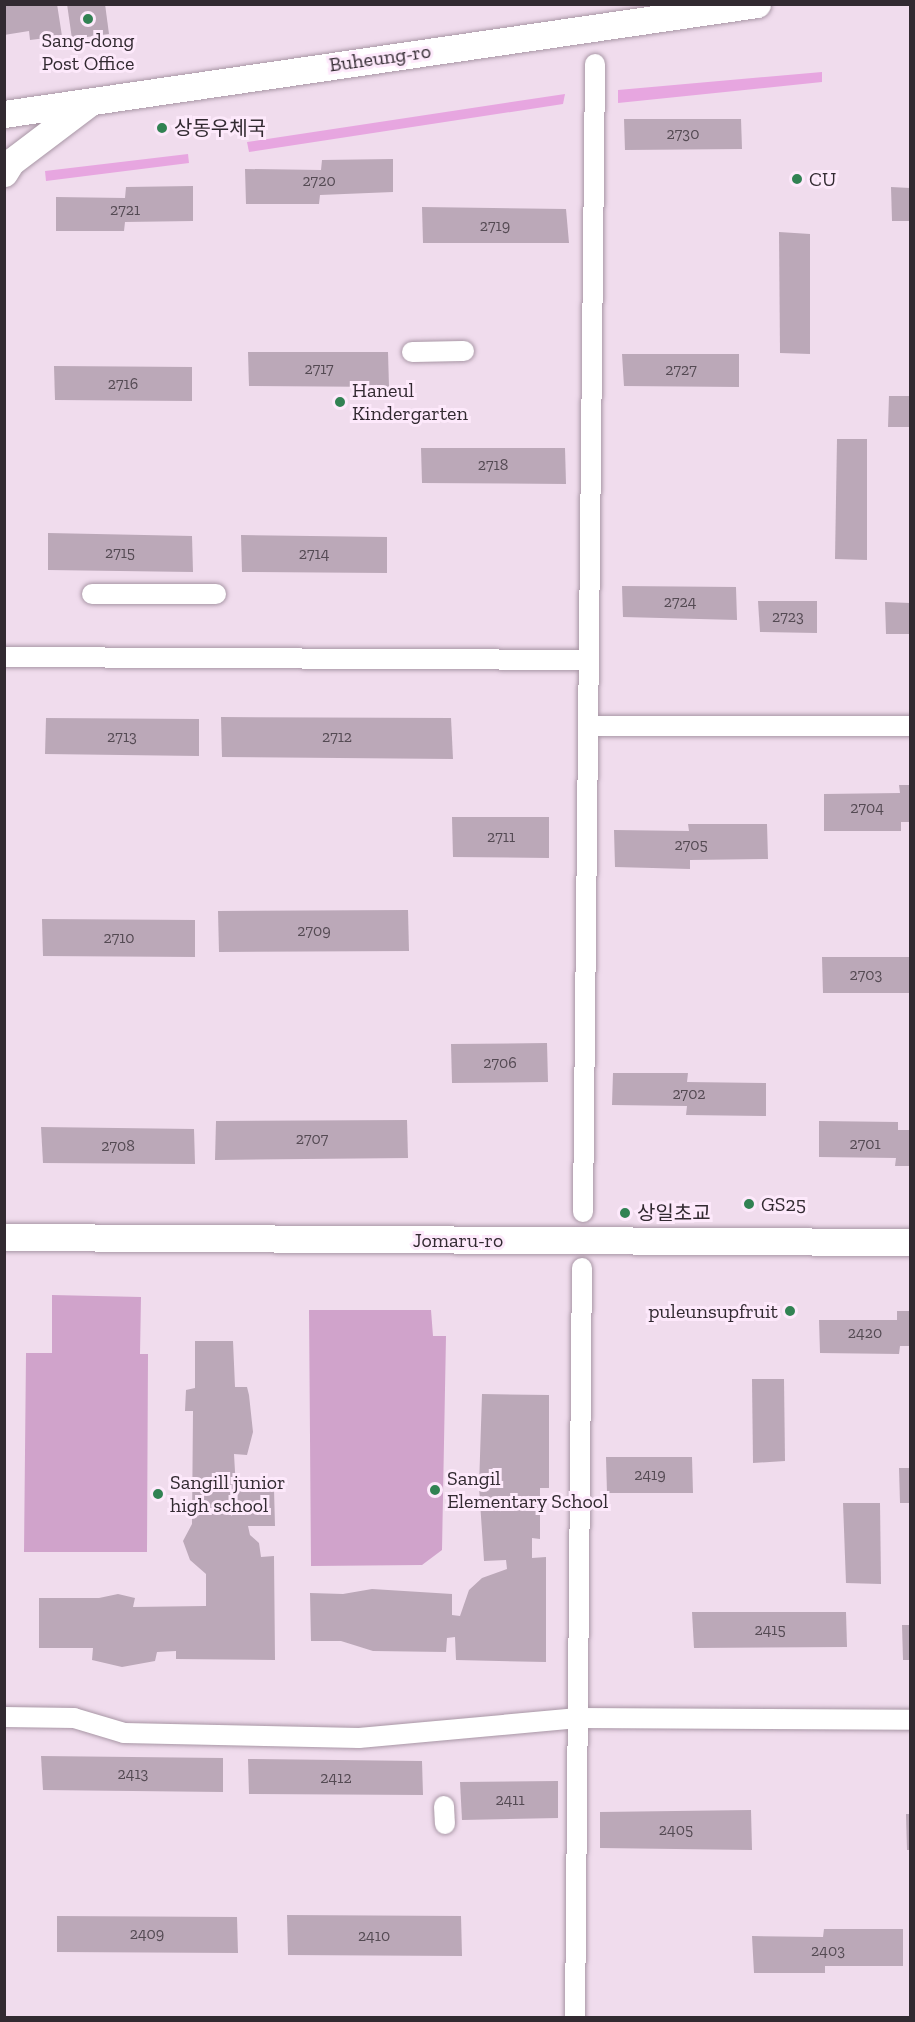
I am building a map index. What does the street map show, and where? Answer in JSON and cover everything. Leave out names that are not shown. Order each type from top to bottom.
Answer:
[{"type":"street","name":"Buheung-ro","points":[[4,114],[757,4]]},
{"type":"street","points":[[583,1212],[595,64]]},
{"type":"street","points":[[4,174],[12,162],[92,100]]},
{"type":"street","points":[[412,352],[464,351]]},
{"type":"street","points":[[92,594],[216,594]]},
{"type":"street","points":[[4,657],[588,660]]},
{"type":"street","points":[[588,726],[910,726]]},
{"type":"street","name":"Jomaru-ro","points":[[4,1237],[910,1242]]},
{"type":"street","points":[[575,2018],[582,1268]]},
{"type":"street","points":[[4,1717],[74,1718],[124,1733],[359,1738],[578,1718],[910,1720]]},
{"type":"shaded area","points":[[822,72],[822,82],[618,103],[618,90]]},
{"type":"shaded area","points":[[565,94],[563,104],[249,152],[247,142]]},
{"type":"shaded area","points":[[188,154],[189,163],[46,181],[45,171]]},
{"type":"shaded area","points":[[52,1295],[141,1297],[140,1354],[148,1354],[147,1552],[24,1552],[26,1353],[52,1353]]},
{"type":"shaded area","points":[[309,1310],[431,1310],[433,1336],[446,1336],[442,1550],[422,1565],[311,1566]]},
{"type":"building","points":[[4,4],[57,4],[62,36],[30,40],[29,31],[4,35]]},
{"type":"building","name":"Sang-dong Post Office","points":[[67,4],[105,4],[109,34],[72,39]]},
{"type":"building","points":[[624,119],[741,119],[742,149],[625,150]]},
{"type":"building","points":[[393,159],[393,192],[320,195],[319,204],[246,204],[245,169],[321,170],[322,160]]},
{"type":"building","points":[[193,186],[193,221],[125,222],[124,231],[56,231],[56,197],[125,198],[126,187]]},
{"type":"building","points":[[891,187],[910,188],[910,221],[892,221]]},
{"type":"building","points":[[422,207],[566,209],[569,243],[423,243]]},
{"type":"building","points":[[779,232],[810,234],[810,354],[780,353]]},
{"type":"building","points":[[248,352],[388,352],[389,387],[249,386]]},
{"type":"building","points":[[622,354],[739,354],[739,387],[624,386]]},
{"type":"building","points":[[54,366],[192,367],[192,401],[55,400]]},
{"type":"building","points":[[889,396],[910,396],[910,427],[888,427]]},
{"type":"building","points":[[837,439],[867,439],[867,560],[835,559]]},
{"type":"building","points":[[421,448],[565,448],[566,484],[422,483]]},
{"type":"building","points":[[48,533],[192,536],[193,572],[48,570]]},
{"type":"building","points":[[241,535],[387,537],[387,573],[242,572]]},
{"type":"building","points":[[622,586],[736,587],[737,620],[623,617]]},
{"type":"building","points":[[758,601],[817,601],[817,633],[760,632]]},
{"type":"building","points":[[885,602],[910,603],[910,634],[886,634]]},
{"type":"building","points":[[221,717],[451,718],[453,759],[222,757]]},
{"type":"building","points":[[46,718],[199,719],[199,756],[45,754]]},
{"type":"building","points":[[899,785],[910,785],[910,822],[901,822],[901,831],[824,831],[824,794],[900,793]]},
{"type":"building","points":[[452,817],[549,817],[549,858],[453,857]]},
{"type":"building","points":[[688,824],[767,824],[768,859],[690,860],[690,869],[615,867],[614,830],[689,831]]},
{"type":"building","points":[[408,910],[409,951],[219,952],[218,911]]},
{"type":"building","points":[[42,919],[195,920],[195,957],[43,956]]},
{"type":"building","points":[[822,957],[910,957],[910,993],[823,993]]},
{"type":"building","points":[[547,1043],[548,1082],[452,1083],[451,1044]]},
{"type":"building","points":[[613,1073],[688,1073],[687,1082],[766,1083],[766,1116],[686,1115],[687,1106],[612,1105]]},
{"type":"building","points":[[407,1120],[408,1158],[215,1160],[216,1121]]},
{"type":"building","points":[[819,1121],[898,1122],[898,1130],[910,1130],[910,1166],[895,1166],[896,1158],[819,1157]]},
{"type":"building","points":[[41,1127],[194,1129],[195,1164],[43,1163]]},
{"type":"building","points":[[897,1311],[910,1311],[910,1346],[900,1346],[899,1354],[820,1353],[819,1320],[897,1320]]},
{"type":"building","points":[[195,1341],[233,1341],[235,1387],[247,1387],[253,1432],[247,1455],[234,1454],[236,1489],[274,1489],[275,1526],[248,1526],[250,1535],[259,1543],[261,1557],[274,1556],[275,1660],[176,1659],[176,1651],[157,1652],[155,1661],[122,1667],[92,1660],[93,1648],[39,1648],[39,1598],[99,1598],[118,1594],[135,1598],[133,1607],[206,1606],[206,1574],[190,1560],[183,1541],[192,1524],[193,1411],[185,1411],[186,1390],[195,1388]]},
{"type":"building","points":[[752,1379],[784,1379],[785,1461],[753,1463]]},
{"type":"building","points":[[482,1394],[549,1395],[549,1488],[540,1488],[540,1539],[532,1538],[532,1558],[546,1557],[546,1662],[456,1660],[455,1637],[447,1638],[446,1652],[373,1651],[341,1641],[311,1641],[310,1593],[343,1594],[372,1589],[452,1594],[452,1615],[460,1616],[469,1590],[482,1578],[507,1569],[506,1560],[484,1561],[479,1487]]},
{"type":"building","points":[[606,1457],[692,1457],[693,1493],[607,1493]]},
{"type":"building","points":[[899,1468],[910,1468],[910,1503],[900,1503]]},
{"type":"building","points":[[843,1503],[880,1503],[881,1584],[846,1583]]},
{"type":"building","points":[[692,1612],[846,1612],[847,1647],[694,1648]]},
{"type":"building","points":[[902,1625],[910,1625],[910,1660],[903,1660]]},
{"type":"building","points":[[41,1756],[223,1758],[223,1792],[43,1790]]},
{"type":"building","points":[[248,1759],[422,1761],[423,1795],[249,1794]]},
{"type":"building","points":[[558,1781],[558,1818],[462,1820],[460,1782]]},
{"type":"building","points":[[751,1810],[752,1850],[600,1848],[600,1812]]},
{"type":"building","points":[[906,1814],[910,1814],[910,1850],[907,1850]]},
{"type":"building","points":[[287,1915],[461,1916],[462,1956],[288,1955]]},
{"type":"building","points":[[57,1916],[237,1917],[238,1953],[57,1952]]},
{"type":"building","points":[[824,1929],[903,1929],[903,1966],[825,1966],[825,1973],[754,1973],[752,1936],[823,1937]]},
{"type":"place","name":"Sang-dong Post Office","points":[[88,19]]},
{"type":"place","name":"상동우체국","points":[[162,128]]},
{"type":"place","name":"CU","points":[[797,179]]},
{"type":"place","name":"Haneul Kindergarten","points":[[340,402]]},
{"type":"place","name":"GS25","points":[[749,1204]]},
{"type":"place","name":"상일초교","points":[[625,1213]]},
{"type":"place","name":"puleunsupfruit","points":[[790,1311]]},
{"type":"place","name":"Sangil Elementary School","points":[[435,1490]]},
{"type":"place","name":"Sangill junior high school","points":[[158,1494]]}]
